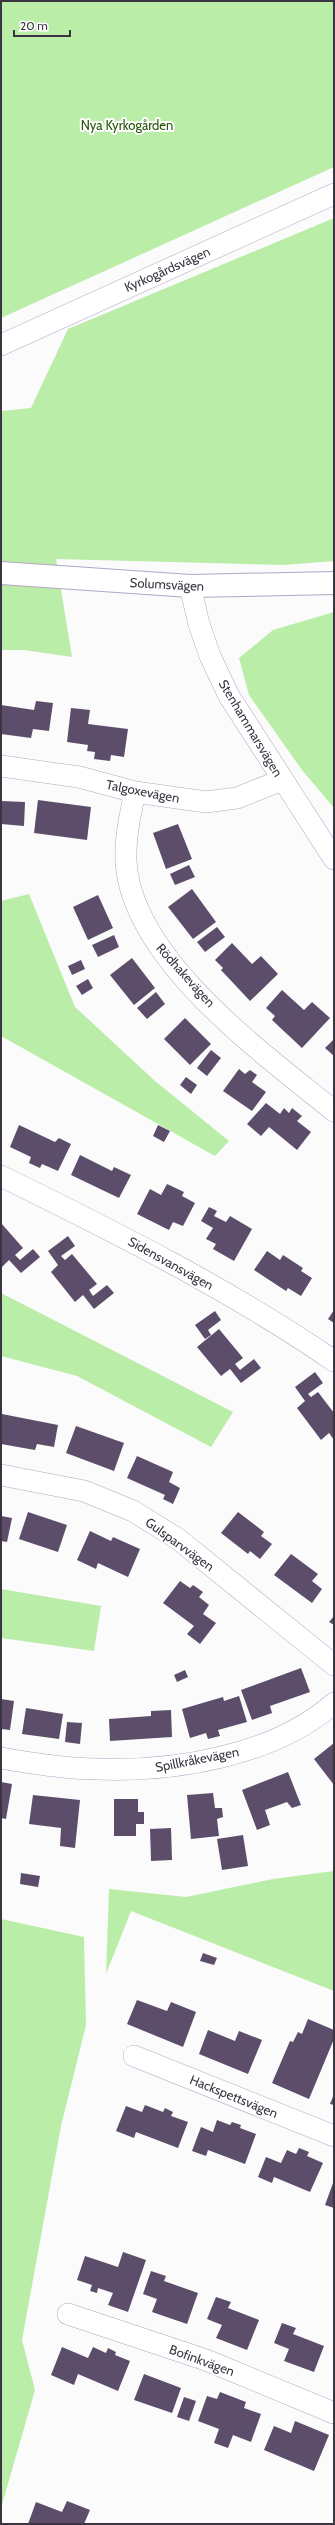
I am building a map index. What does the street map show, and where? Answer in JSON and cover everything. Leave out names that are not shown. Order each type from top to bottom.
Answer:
[{"type":"main road","name":"Solumsvägen","points":[[1,573],[190,586],[334,583]]},
{"type":"street","name":"Kyrkogårdsvägen","points":[[1,345],[334,194]]},
{"type":"street","name":"Stenhammarsvägen","points":[[190,586],[199,624],[210,656],[229,696],[334,859]]},
{"type":"street","name":"Talgoxevägen","points":[[1,766],[79,777],[135,792],[182,799],[217,801],[248,794],[282,780]]},
{"type":"street","name":"Rödhakevägen","points":[[135,792],[127,832],[126,862],[132,894],[143,920],[158,946],[180,973],[241,1035],[334,1111]]},
{"type":"street","name":"Sidensvansvägen","points":[[1,1176],[134,1242],[210,1284],[300,1338],[334,1361]]},
{"type":"street","name":"Gulsparvvägen","points":[[1,1475],[84,1491],[133,1511],[178,1539],[334,1665]]},
{"type":"street","name":"Spillkråkevägen","points":[[1,1758],[96,1770],[160,1768],[207,1760],[249,1749],[288,1733],[324,1712],[334,1703]]},
{"type":"street","name":"Hackspettsvägen","points":[[134,2056],[334,2136]]},
{"type":"street","name":"Bofinkvägen","points":[[68,2314],[206,2360],[334,2412]]},
{"type":"green space","name":"Nya Kyrkogården","points":[[1,1],[334,1],[334,167],[1,318]]},
{"type":"green space","points":[[334,218],[334,561],[284,565],[56,559],[72,657],[24,650],[1,650],[1,411],[31,408],[68,329]]},
{"type":"green space","points":[[334,612],[334,808],[302,770],[249,695],[239,658],[273,630]]},
{"type":"green space","points":[[29,894],[75,1007],[155,1081],[229,1141],[215,1156],[1,1036],[1,901]]},
{"type":"green space","points":[[1,1293],[233,1412],[211,1447],[77,1376],[1,1356]]},
{"type":"green space","points":[[1,1589],[101,1606],[94,1651],[1,1638]]},
{"type":"green space","points":[[334,1871],[334,1991],[131,1911],[106,1974],[109,1889],[186,1897],[273,1879]]},
{"type":"green space","points":[[1,1919],[84,1937],[86,2025],[61,2126],[22,2340],[35,2390],[1,2508]]},
{"type":"building","points":[[36,701],[53,703],[49,731],[33,729],[31,738],[1,734],[1,705],[34,710]]},
{"type":"building","points":[[71,708],[90,710],[88,724],[128,729],[124,757],[111,755],[110,761],[94,759],[95,752],[87,751],[88,745],[67,742]]},
{"type":"building","points":[[38,800],[91,807],[87,840],[34,833]]},
{"type":"building","points":[[1,801],[25,802],[24,826],[1,824]]},
{"type":"building","points":[[178,824],[192,859],[166,869],[153,833]]},
{"type":"building","points":[[189,865],[195,877],[175,885],[170,874]]},
{"type":"building","points":[[192,889],[216,922],[193,939],[168,907]]},
{"type":"building","points":[[98,895],[113,928],[88,940],[73,907]]},
{"type":"building","points":[[217,927],[225,937],[205,952],[197,942]]},
{"type":"building","points":[[114,935],[119,947],[98,957],[92,945]]},
{"type":"building","points":[[232,943],[252,964],[261,956],[278,974],[250,1001],[221,970],[223,968],[215,960]]},
{"type":"building","points":[[132,958],[155,988],[134,1005],[110,975]]},
{"type":"building","points":[[81,960],[85,969],[72,975],[68,966]]},
{"type":"building","points":[[88,979],[93,988],[82,995],[76,986]]},
{"type":"building","points":[[282,990],[304,1010],[312,1002],[330,1018],[302,1048],[272,1020],[275,1016],[266,1008]]},
{"type":"building","points":[[156,992],[165,1004],[147,1019],[137,1008]]},
{"type":"building","points":[[185,1018],[211,1044],[190,1065],[164,1039]]},
{"type":"building","points":[[334,1039],[334,1056],[325,1048]]},
{"type":"building","points":[[211,1050],[221,1058],[207,1076],[197,1068]]},
{"type":"building","points":[[239,1069],[245,1074],[250,1070],[257,1075],[252,1082],[266,1092],[252,1111],[223,1091]]},
{"type":"building","points":[[186,1077],[197,1085],[191,1094],[180,1085]]},
{"type":"building","points":[[266,1103],[280,1114],[284,1108],[289,1113],[292,1108],[302,1116],[297,1121],[311,1132],[297,1150],[269,1127],[261,1136],[247,1124]]},
{"type":"building","points":[[19,1125],[55,1142],[59,1138],[71,1144],[58,1171],[42,1164],[40,1168],[29,1163],[31,1157],[10,1147]]},
{"type":"building","points":[[158,1125],[170,1131],[164,1142],[153,1136]]},
{"type":"building","points":[[80,1155],[112,1171],[114,1167],[131,1175],[119,1198],[71,1175]]},
{"type":"building","points":[[167,1184],[184,1192],[182,1196],[195,1203],[183,1226],[173,1222],[169,1230],[137,1214],[150,1189],[161,1195]]},
{"type":"building","points":[[209,1207],[217,1211],[214,1216],[226,1222],[230,1216],[252,1229],[234,1261],[213,1249],[216,1244],[206,1239],[213,1228],[201,1221]]},
{"type":"building","points":[[1,1223],[23,1248],[15,1255],[20,1260],[33,1249],[40,1257],[21,1273],[9,1260],[1,1268]]},
{"type":"building","points":[[68,1236],[75,1246],[61,1256],[65,1260],[72,1254],[97,1284],[89,1290],[93,1296],[107,1285],[114,1293],[94,1309],[83,1295],[75,1302],[51,1272],[58,1265],[48,1251]]},
{"type":"building","points":[[267,1251],[280,1260],[283,1255],[303,1268],[301,1271],[312,1278],[301,1296],[288,1288],[286,1291],[254,1270]]},
{"type":"building","points":[[334,1310],[334,1323],[328,1319]]},
{"type":"building","points":[[215,1311],[221,1320],[208,1330],[211,1335],[205,1339],[195,1325]]},
{"type":"building","points":[[219,1329],[243,1358],[235,1364],[240,1370],[254,1359],[261,1368],[241,1383],[230,1369],[221,1376],[197,1347]]},
{"type":"building","points":[[315,1372],[323,1383],[308,1394],[311,1397],[318,1392],[334,1413],[334,1440],[329,1433],[321,1440],[297,1408],[305,1401],[295,1387]]},
{"type":"building","points":[[2,1414],[58,1425],[54,1447],[37,1444],[35,1450],[1,1444]]},
{"type":"building","points":[[76,1426],[124,1443],[114,1471],[66,1453]]},
{"type":"building","points":[[137,1456],[173,1472],[169,1482],[180,1488],[173,1504],[163,1499],[165,1495],[127,1478]]},
{"type":"building","points":[[28,1512],[67,1525],[58,1552],[19,1539]]},
{"type":"building","points":[[238,1512],[264,1532],[261,1536],[272,1544],[260,1559],[250,1551],[248,1554],[221,1533]]},
{"type":"building","points":[[1,1516],[12,1518],[7,1542],[1,1541]]},
{"type":"building","points":[[90,1531],[111,1541],[113,1537],[140,1549],[128,1577],[98,1563],[96,1569],[77,1560]]},
{"type":"building","points":[[291,1554],[318,1574],[312,1581],[322,1589],[312,1603],[274,1575]]},
{"type":"building","points":[[180,1581],[190,1588],[193,1585],[203,1592],[199,1597],[209,1605],[203,1614],[216,1623],[200,1644],[187,1634],[194,1626],[163,1603]]},
{"type":"building","points":[[334,1616],[334,1625],[329,1622]]},
{"type":"building","points":[[301,1668],[310,1692],[270,1706],[272,1713],[252,1720],[241,1690]]},
{"type":"building","points":[[185,1670],[188,1677],[177,1682],[174,1675]]},
{"type":"building","points":[[239,1696],[247,1722],[218,1730],[220,1736],[208,1739],[206,1733],[190,1738],[182,1709],[223,1697],[224,1701]]},
{"type":"building","points":[[1,1699],[14,1701],[10,1730],[1,1729]]},
{"type":"building","points":[[26,1708],[63,1714],[59,1739],[22,1734]]},
{"type":"building","points":[[171,1710],[172,1737],[110,1741],[109,1719],[151,1716],[151,1711]]},
{"type":"building","points":[[67,1722],[82,1723],[80,1744],[65,1742]]},
{"type":"building","points":[[334,1743],[334,1785],[314,1759]]},
{"type":"building","points":[[288,1772],[301,1805],[292,1808],[287,1802],[265,1810],[270,1825],[257,1830],[242,1790]]},
{"type":"building","points":[[1,1782],[12,1784],[6,1819],[1,1818]]},
{"type":"building","points":[[213,1793],[215,1808],[222,1808],[223,1817],[217,1819],[219,1836],[191,1839],[187,1795]]},
{"type":"building","points":[[33,1795],[80,1800],[75,1848],[60,1846],[61,1828],[29,1824]]},
{"type":"building","points":[[114,1799],[138,1799],[138,1812],[144,1812],[144,1824],[136,1824],[136,1836],[114,1836]]},
{"type":"building","points":[[171,1828],[172,1860],[151,1861],[150,1829]]},
{"type":"building","points":[[243,1835],[248,1866],[222,1870],[217,1839]]},
{"type":"building","points":[[21,1873],[40,1876],[38,1887],[20,1884]]},
{"type":"building","points":[[203,1953],[217,1958],[214,1965],[200,1961]]},
{"type":"building","points":[[137,2000],[167,2011],[171,2002],[196,2012],[183,2047],[127,2024]]},
{"type":"building","points":[[308,2019],[334,2030],[334,2039],[309,2099],[272,2083],[290,2041],[293,2042],[298,2032],[302,2034]]},
{"type":"building","points":[[208,2030],[235,2041],[239,2031],[262,2040],[248,2074],[199,2054]]},
{"type":"building","points":[[334,2094],[334,2105],[330,2104]]},
{"type":"building","points":[[145,2105],[163,2112],[165,2108],[173,2112],[171,2116],[188,2122],[178,2148],[136,2132],[134,2138],[116,2131],[126,2106],[142,2112]]},
{"type":"building","points":[[217,2120],[230,2125],[232,2122],[241,2125],[240,2128],[256,2134],[245,2164],[208,2150],[206,2156],[192,2151],[201,2127],[213,2132]]},
{"type":"building","points":[[299,2148],[309,2152],[307,2156],[323,2163],[310,2192],[274,2177],[272,2183],[258,2177],[266,2157],[281,2163],[287,2150],[296,2154]]},
{"type":"building","points":[[333,2183],[334,2184],[334,2208],[325,2205]]},
{"type":"building","points":[[123,2252],[146,2260],[128,2312],[108,2305],[113,2293],[98,2288],[97,2293],[90,2291],[92,2285],[77,2280],[85,2256],[118,2267]]},
{"type":"building","points":[[151,2271],[166,2276],[164,2281],[198,2293],[187,2324],[152,2312],[157,2299],[143,2294]]},
{"type":"building","points":[[216,2297],[231,2302],[228,2308],[259,2320],[247,2350],[216,2338],[222,2325],[207,2319]]},
{"type":"building","points":[[282,2323],[296,2328],[293,2334],[324,2346],[314,2372],[284,2361],[289,2349],[274,2343]]},
{"type":"building","points":[[62,2347],[88,2358],[93,2347],[106,2353],[108,2348],[116,2352],[115,2355],[130,2361],[118,2391],[78,2374],[74,2385],[51,2375]]},
{"type":"building","points":[[144,2374],[181,2388],[172,2413],[134,2400]]},
{"type":"building","points":[[220,2392],[246,2402],[244,2408],[261,2414],[251,2442],[233,2435],[228,2448],[214,2443],[219,2429],[198,2421],[207,2396],[217,2399]]},
{"type":"building","points":[[184,2397],[196,2401],[189,2421],[177,2417]]},
{"type":"building","points":[[295,2421],[329,2435],[314,2471],[264,2450],[274,2426],[291,2433]]},
{"type":"building","points":[[67,2501],[90,2510],[84,2524],[28,2524],[36,2502],[62,2512]]}]
